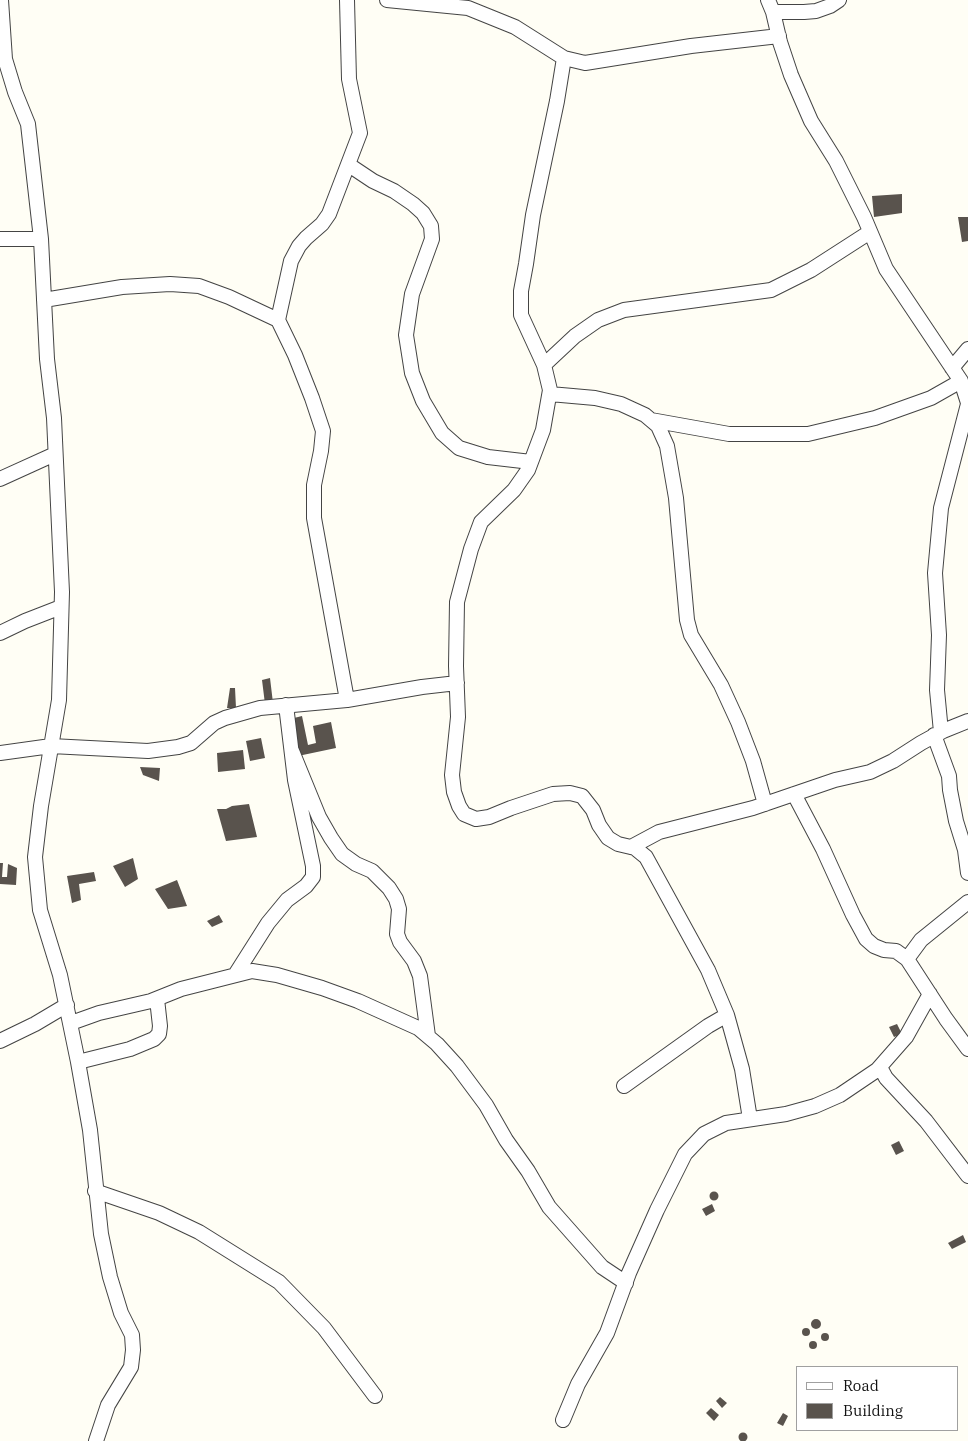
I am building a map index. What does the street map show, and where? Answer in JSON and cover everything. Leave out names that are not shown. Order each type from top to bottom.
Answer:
[{"type":"street","points":[[1,0],[6,59],[14,92],[28,124],[41,239],[47,359],[54,418],[62,592],[60,700],[41,806],[35,857],[40,910],[60,975],[71,1024],[90,1130],[101,1234],[110,1277],[121,1313],[132,1335],[133,1350],[131,1367],[108,1405],[96,1441]]},
{"type":"street","points":[[347,0],[349,78],[360,133],[329,214],[322,224],[299,246],[291,261],[278,320],[295,355],[323,431],[314,485],[314,518],[347,700]]},
{"type":"street","points":[[387,0],[468,8],[474,5],[515,27],[564,58],[585,63],[690,46],[779,36]]},
{"type":"street","points":[[839,0],[830,6],[816,11],[804,12],[771,6],[791,75],[811,121],[836,162],[886,269],[961,381],[968,403],[941,508],[935,573],[940,634],[937,690],[938,734],[949,776],[956,821],[966,850],[968,873]]},
{"type":"street","points":[[564,58],[533,215],[521,291],[520,315],[544,364],[550,394],[543,430],[528,470],[514,490],[481,522],[471,549],[457,602],[456,666],[458,717],[452,775],[454,792],[464,814],[476,819],[553,794],[570,792],[582,796],[593,810],[599,825],[608,838],[618,844],[635,848],[646,857],[708,970],[727,1015],[742,1069],[750,1119]]},
{"type":"street","points":[[348,164],[412,204],[423,213],[431,226],[432,239],[412,294],[406,335],[412,373],[423,401],[442,433],[459,448],[488,457],[531,462]]},
{"type":"street","points":[[544,364],[575,336],[598,320],[624,310],[770,290],[811,270],[870,232]]},
{"type":"street","points":[[0,239],[41,239]]},
{"type":"street","points":[[44,300],[122,287],[170,284],[198,286],[229,297],[278,320]]},
{"type":"street","points":[[952,368],[968,349]]},
{"type":"street","points":[[651,420],[729,434],[808,434],[875,418],[931,398],[961,381]]},
{"type":"street","points":[[550,394],[595,398],[622,404],[645,415],[658,426],[667,446],[676,498],[687,620],[691,634],[721,686],[738,722],[753,761],[765,804]]},
{"type":"street","points":[[0,479],[55,454]]},
{"type":"street","points":[[0,633],[31,618],[61,607]]},
{"type":"street","points":[[0,753],[51,746],[148,751],[178,747],[192,743],[214,723],[260,708],[347,700],[457,683]]},
{"type":"street","points":[[236,975],[268,924],[287,900],[306,886],[312,877],[313,866],[298,798],[286,705]]},
{"type":"street","points":[[631,847],[659,832],[765,804],[835,780],[870,772],[893,761],[921,742],[968,721]]},
{"type":"street","points":[[292,751],[319,816],[342,854],[356,864],[372,871],[389,888],[396,899],[399,909],[397,934],[420,976],[428,1036]]},
{"type":"street","points":[[794,794],[823,849],[866,939],[874,946],[884,950],[896,951],[907,958],[946,1019],[968,1049]]},
{"type":"street","points":[[907,958],[921,940],[968,902]]},
{"type":"street","points":[[71,1024],[99,1013],[157,999],[181,989],[252,971],[263,972],[322,988],[418,1028],[437,1044],[457,1066],[486,1105],[549,1207],[602,1267],[626,1283]]},
{"type":"street","points":[[563,1420],[578,1384],[608,1333],[629,1273],[685,1154],[704,1134],[726,1123],[786,1114],[815,1106],[840,1095],[880,1067],[906,1037],[930,994]]},
{"type":"street","points":[[78,1062],[130,1049],[154,1039],[159,1034],[160,1026],[157,999]]},
{"type":"street","points":[[0,1041],[35,1024],[67,1005]]},
{"type":"street","points":[[624,1086],[708,1026],[727,1015]]},
{"type":"street","points":[[880,1067],[886,1078],[926,1121],[968,1176]]},
{"type":"street","points":[[96,1191],[159,1214],[199,1232],[279,1282],[324,1328],[375,1396]]},
{"type":"building","points":[[902,194],[902,213],[874,217],[872,196]]},
{"type":"building","points":[[958,217],[968,217],[968,241],[962,242]]},
{"type":"building","points":[[270,678],[273,703],[265,704],[262,680]]},
{"type":"building","points":[[230,688],[235,688],[236,708],[227,708]]},
{"type":"building","points":[[302,716],[308,745],[316,743],[313,726],[331,722],[336,748],[298,756],[290,719]]},
{"type":"building","points":[[261,738],[265,758],[250,761],[246,741]]},
{"type":"building","points":[[243,750],[245,769],[218,772],[217,753]]},
{"type":"building","points":[[140,767],[160,768],[159,781],[143,775]]},
{"type":"building","points":[[249,804],[257,837],[226,841],[217,809]]},
{"type":"building","points":[[133,858],[138,879],[125,887],[113,866]]},
{"type":"building","points":[[0,863],[3,863],[2,877],[7,877],[8,864],[17,868],[16,885],[0,884]]},
{"type":"building","points":[[94,872],[96,881],[79,884],[81,900],[72,903],[67,876]]},
{"type":"building","points":[[177,880],[187,906],[168,909],[155,889]]},
{"type":"building","points":[[219,915],[223,922],[212,927],[207,921]]},
{"type":"building","points":[[897,1024],[902,1034],[894,1037],[889,1027]]},
{"type":"building","points":[[899,1141],[904,1151],[896,1155],[891,1145]]},
{"type":"building","points":[[714,1192],[718,1196],[714,1200],[710,1196]]},
{"type":"building","points":[[712,1204],[715,1211],[706,1216],[702,1209]]},
{"type":"building","points":[[963,1235],[966,1242],[952,1249],[948,1243]]},
{"type":"building","points":[[814,1319],[818,1319],[821,1324],[820,1328],[814,1329],[811,1326],[811,1322]]},
{"type":"building","points":[[806,1328],[810,1332],[806,1336],[802,1332]]},
{"type":"building","points":[[825,1333],[829,1337],[825,1341],[821,1337]]},
{"type":"building","points":[[813,1341],[817,1345],[813,1349],[809,1345]]},
{"type":"building","points":[[720,1397],[727,1403],[722,1408],[716,1401]]},
{"type":"building","points":[[711,1408],[719,1415],[714,1421],[706,1413]]},
{"type":"building","points":[[783,1413],[788,1416],[783,1426],[777,1423]]},
{"type":"building","points":[[743,1432],[748,1437],[743,1442],[738,1437]]}]
